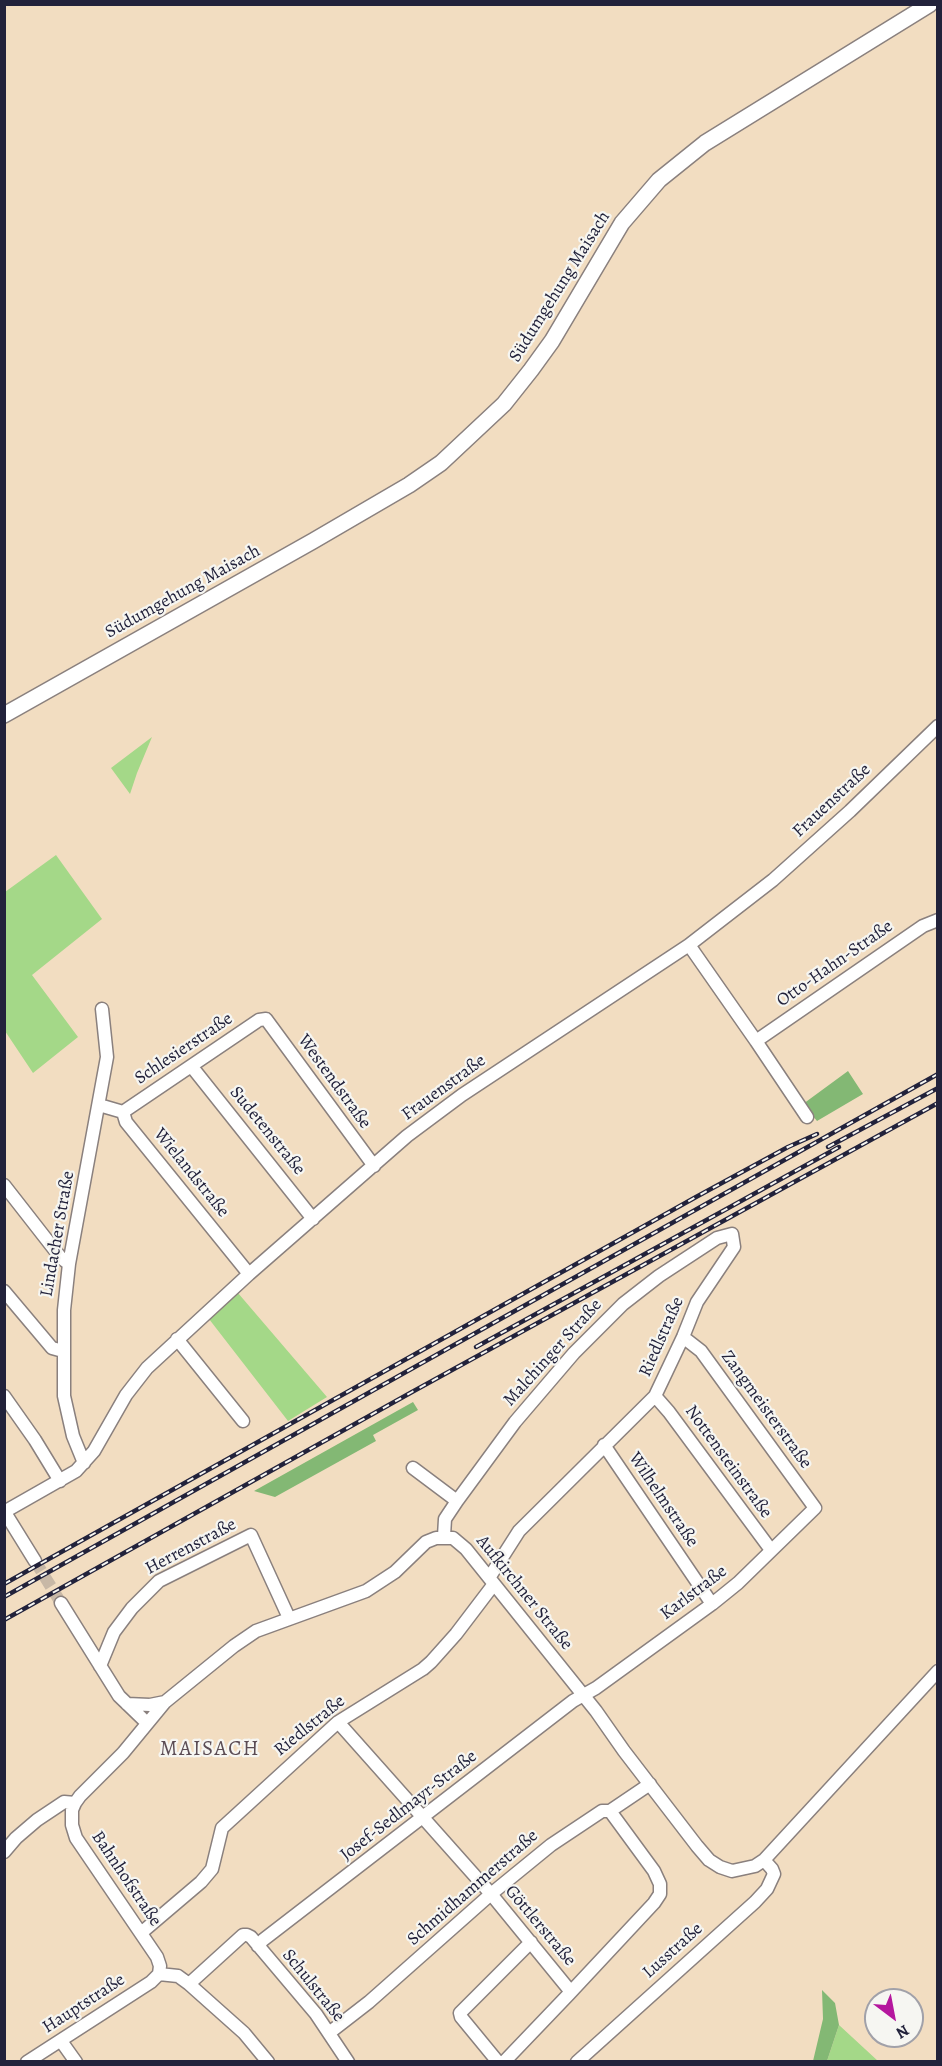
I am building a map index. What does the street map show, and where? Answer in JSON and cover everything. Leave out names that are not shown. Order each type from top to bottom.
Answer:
[{"type":"main road","name":"Südumgehung Maisach","points":[[4,715],[313,541],[409,485],[441,463],[504,404],[531,370],[552,341],[622,223],[663,178],[705,143],[930,4]]},
{"type":"street","name":"Frauenstraße","points":[[5,1512],[72,1474],[84,1463],[104,1436],[126,1395],[142,1373],[249,1274],[407,1136],[462,1095],[689,945],[773,880],[850,811],[938,726]]},
{"type":"street","name":"Otto-Hahn-Straße","points":[[756,1041],[922,926],[938,920]]},
{"type":"street","points":[[689,945],[807,1117]]},
{"type":"street","name":"Lindacher Straße","points":[[84,1463],[73,1436],[64,1396],[64,1310],[69,1264],[107,1057],[102,1009]]},
{"type":"street","name":"Westendstraße","points":[[266,1019],[374,1166]]},
{"type":"street","name":"Schlesierstraße","points":[[123,1112],[259,1020],[266,1019]]},
{"type":"street","name":"Sudetenstraße","points":[[192,1067],[314,1219]]},
{"type":"street","points":[[99,1105],[123,1112]]},
{"type":"street","name":"Wielandstraße","points":[[123,1112],[126,1122],[249,1274]]},
{"type":"street","points":[[4,1185],[61,1258],[69,1264]]},
{"type":"street","name":"Riedlstraße","points":[[141,1933],[201,1882],[212,1869],[222,1828],[338,1722],[423,1669],[456,1634],[491,1581],[519,1531],[655,1396],[697,1302],[734,1247],[732,1234]]},
{"type":"street","name":"Malchinger Straße","points":[[444,1536],[445,1519],[457,1501],[515,1422],[574,1353],[623,1304],[659,1276],[717,1238],[732,1234]]},
{"type":"street","points":[[4,1291],[52,1348],[63,1351]]},
{"type":"street","name":"Zangmeisterstraße","points":[[683,1337],[701,1351],[815,1508]]},
{"type":"street","points":[[177,1339],[243,1421]]},
{"type":"street","points":[[4,1396],[60,1481]]},
{"type":"street","name":"Nottensteinstraße","points":[[655,1396],[771,1550]]},
{"type":"street","name":"Wilhelmstraße","points":[[604,1445],[712,1604]]},
{"type":"street","points":[[413,1468],[457,1501]]},
{"type":"street","name":"Karlstraße","points":[[584,1695],[738,1583],[815,1508]]},
{"type":"street","points":[[5,1512],[35,1561]]},
{"type":"street","name":"Herrenstraße","points":[[100,1666],[114,1632],[132,1608],[159,1581],[251,1535],[289,1618]]},
{"type":"street","points":[[4,1852],[16,1838],[44,1815],[64,1802],[75,1803],[123,1754],[165,1702],[234,1646],[256,1631],[366,1591],[395,1572],[426,1542],[444,1536]]},
{"type":"street","name":"Aufkirchner Straße","points":[[444,1536],[460,1542],[584,1695],[709,1860],[732,1871],[755,1866],[764,1860],[938,1671]]},
{"type":"street","points":[[61,1603],[119,1696],[149,1721]]},
{"type":"street","name":"Josef-Sedlmayr-Straße","points":[[258,1946],[564,1708],[584,1695]]},
{"type":"street","points":[[132,1705],[165,1702]]},
{"type":"street","points":[[132,1705],[137,1737]]},
{"type":"street","name":"Göttlerstraße","points":[[338,1722],[490,1894],[571,1992]]},
{"type":"street","name":"Schmidhammerstraße","points":[[329,2033],[369,2002],[490,1894],[551,1845],[602,1811],[609,1811],[650,1784]]},
{"type":"street","name":"Bahnhofstraße","points":[[75,1803],[72,1810],[72,1825],[76,1838],[159,1961],[159,1974]]},
{"type":"street","points":[[504,2061],[571,1992],[660,1894],[660,1884],[654,1871],[609,1811]]},
{"type":"street","name":"Lusstraße","points":[[577,2061],[755,1902],[767,1889],[774,1874],[764,1860]]},
{"type":"street","points":[[201,1882],[215,1881]]},
{"type":"street","name":"Schulstraße","points":[[189,1984],[243,1935],[247,1935],[316,2014],[348,2061]]},
{"type":"street","points":[[498,2061],[460,2013],[531,1942]]},
{"type":"street","points":[[159,1974],[178,1976],[189,1984],[244,2033],[268,2061]]},
{"type":"street","name":"Hauptstraße","points":[[27,2061],[152,1982],[159,1974]]},
{"type":"street","points":[[61,2041],[76,2061]]},
{"type":"green space","points":[[152,737],[137,773],[130,794],[111,768]]},
{"type":"green space","points":[[56,855],[102,919],[32,975],[78,1037],[33,1073],[5,1031],[5,892]]},
{"type":"green space","points":[[848,1071],[863,1094],[817,1121],[803,1104]]},
{"type":"green space","points":[[238,1293],[327,1397],[288,1421],[209,1319]]},
{"type":"green space","points":[[413,1402],[418,1410],[373,1435],[376,1441],[275,1497],[254,1491]]},
{"type":"green space","points":[[822,1990],[835,2003],[839,2025],[827,2061],[813,2061],[823,2019]]},
{"type":"green space","points":[[839,2025],[878,2061],[827,2061]]},
{"type":"tunnel","points":[[35,1561],[61,1603]]},
{"type":"railway","points":[[4,1597],[938,1074]]},
{"type":"railway","points":[[828,1147],[938,1088]]},
{"type":"railway","points":[[4,1620],[412,1392],[938,1103]]},
{"type":"railway","points":[[4,1584],[696,1197],[788,1147],[817,1134]]},
{"type":"railway","points":[[476,1347],[839,1147]]},
{"type":"district","name":"MAISACH","points":[[210,1750]]}]
